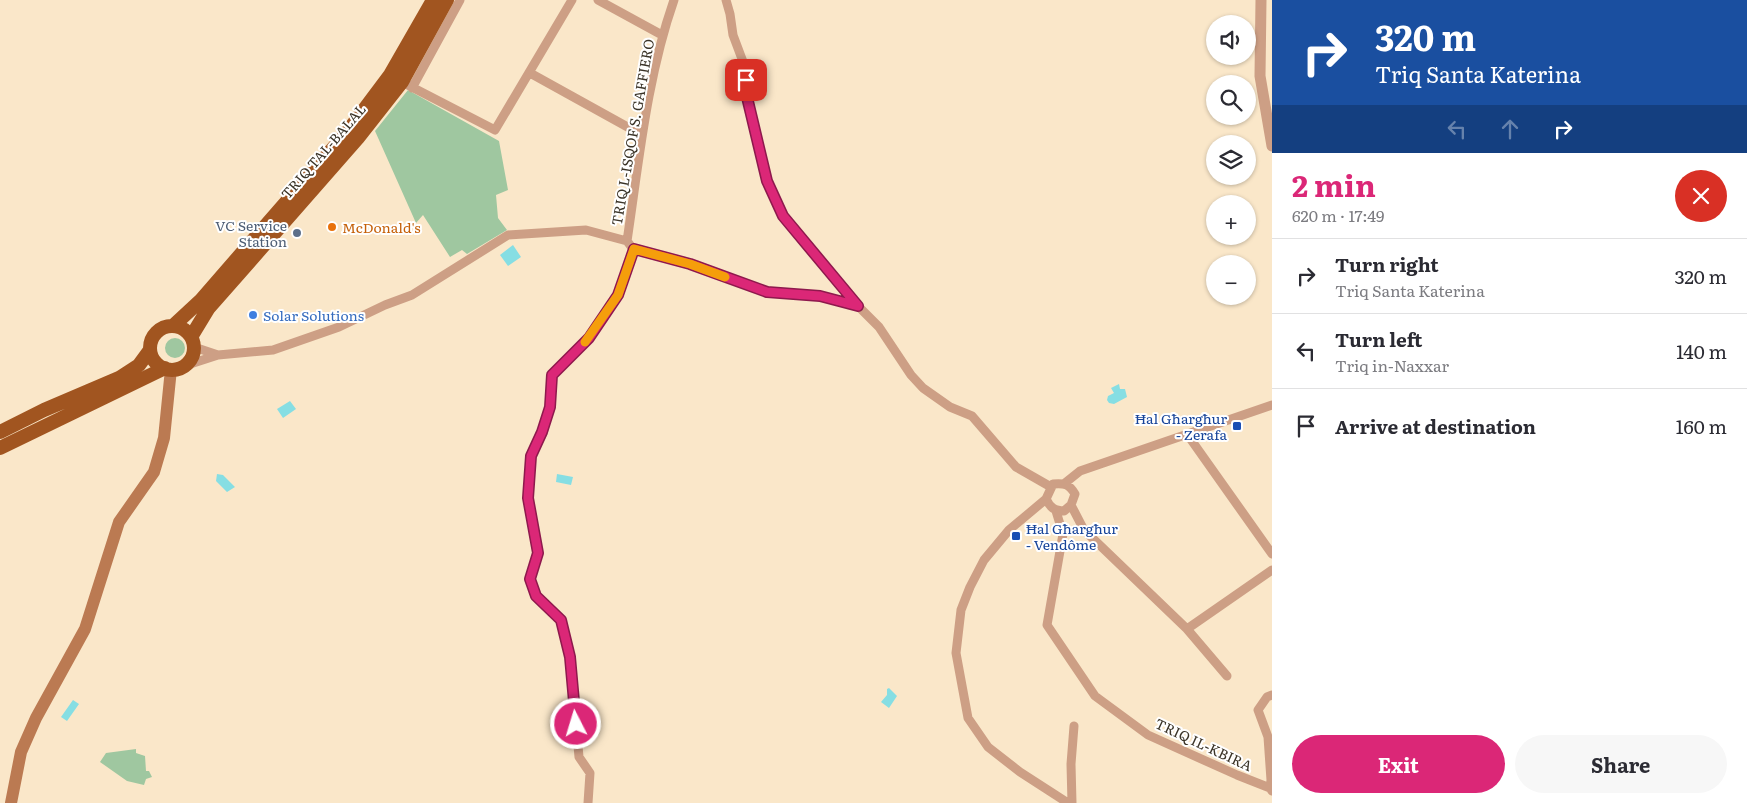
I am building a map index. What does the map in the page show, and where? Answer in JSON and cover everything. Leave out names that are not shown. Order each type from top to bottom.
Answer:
[{"type":"highway","name":"TRIQ TAL-BALAL","points":[[0,432],[44,410],[119,378],[139,365],[150,350],[152,340],[157,332],[167,326],[173,326],[200,302],[348,131],[390,75],[432,0]]},
{"type":"highway","name":"TRIQ TAL-BALAL","points":[[0,448],[190,360],[192,342],[208,309],[407,85],[447,0]]},
{"type":"highway","points":[[173,326],[184,329],[192,342]]},
{"type":"highway","points":[[150,350],[156,362],[172,368]]},
{"type":"main road","points":[[11,803],[21,752],[36,718],[86,629],[119,522],[154,472],[164,438],[172,368]]},
{"type":"street","points":[[460,0],[407,85],[496,130],[572,0]]},
{"type":"street","points":[[598,0],[662,35]]},
{"type":"street","name":"TRIQ L-ISQOF S. GAFFIERO","points":[[627,241],[642,135],[662,35],[674,0]]},
{"type":"street","points":[[726,0],[733,35],[745,67],[746,93],[767,181],[783,216],[858,306],[879,327],[911,375],[923,388],[950,407],[972,416],[1016,467],[1051,487]]},
{"type":"street","points":[[1261,0],[1260,76],[1272,146]]},
{"type":"street","points":[[530,73],[642,135]]},
{"type":"street","points":[[172,368],[218,355],[273,350],[339,328],[385,305],[412,295],[508,235],[586,230],[627,241],[634,249],[690,264],[767,292],[820,296],[858,306]]},
{"type":"street","points":[[588,803],[590,773],[579,757],[570,657],[561,620],[536,596],[530,579],[538,553],[528,498],[531,456],[542,432],[550,407],[552,375],[589,338],[618,295],[634,249]]},
{"type":"street","points":[[192,342],[218,355]]},
{"type":"street","points":[[1068,803],[1020,772],[988,747],[968,718],[956,654],[961,610],[970,587],[984,560],[1009,530],[1046,499],[1053,484],[1064,483],[1080,471],[1272,405]]},
{"type":"street","points":[[1187,434],[1272,554]]},
{"type":"street","points":[[1046,499],[1056,511],[1064,511],[1071,505],[1075,494],[1070,486],[1064,483]]},
{"type":"street","points":[[1071,505],[1084,530],[1186,629],[1226,676]]},
{"type":"street","name":"TRIQ IL-KBIRA","points":[[1056,511],[1063,534],[1048,625],[1095,696],[1148,734],[1271,789]]},
{"type":"street","points":[[1186,629],[1272,570]]},
{"type":"street","points":[[1271,789],[1272,780],[1268,737],[1258,710],[1267,697],[1272,695]]},
{"type":"street","points":[[1072,803],[1071,764],[1074,726]]},
{"type":"green space","points":[[408,90],[499,141],[508,190],[496,195],[498,218],[507,230],[467,254],[462,250],[450,257],[423,215],[416,223],[375,131]]},
{"type":"green space","points":[[175,338],[182,341],[185,348],[182,355],[175,358],[168,355],[165,348],[168,341]]},
{"type":"green space","points":[[136,749],[136,753],[145,756],[146,771],[149,771],[152,777],[146,779],[144,785],[127,781],[100,762],[106,753]]},
{"type":"water","points":[[513,245],[521,257],[508,266],[500,255]]},
{"type":"water","points":[[1119,384],[1120,389],[1125,389],[1127,397],[1114,404],[1109,403],[1107,400],[1108,396],[1114,393],[1111,388]]},
{"type":"water","points":[[290,401],[296,409],[283,418],[277,409]]},
{"type":"water","points":[[217,474],[223,475],[235,487],[227,492],[216,481]]},
{"type":"water","points":[[557,474],[573,477],[571,485],[556,482]]},
{"type":"water","points":[[889,688],[897,696],[889,708],[881,702],[887,695],[887,689]]},
{"type":"water","points":[[73,700],[79,704],[67,721],[61,717]]},
{"type":"slow traffic","points":[[585,342],[618,295],[634,249],[690,264],[725,277]]},
{"type":"place","name":"McDonald's","points":[[332,227]]},
{"type":"place","name":"VC Service Station","points":[[297,233]]},
{"type":"place","name":"Solar Solutions","points":[[253,315]]},
{"type":"place","name":"Ħal Għargħur - Zerafa","points":[[1237,426]]},
{"type":"place","name":"Ħal Għargħur - Vendôme","points":[[1016,536]]},
{"type":"route","points":[[576,724],[570,657],[561,620],[536,596],[530,579],[538,553],[528,498],[531,456],[542,432],[550,407],[552,375],[589,338],[618,295],[634,249],[690,264],[767,292],[820,296],[858,306],[783,216],[767,181],[746,93],[746,80]]}]
